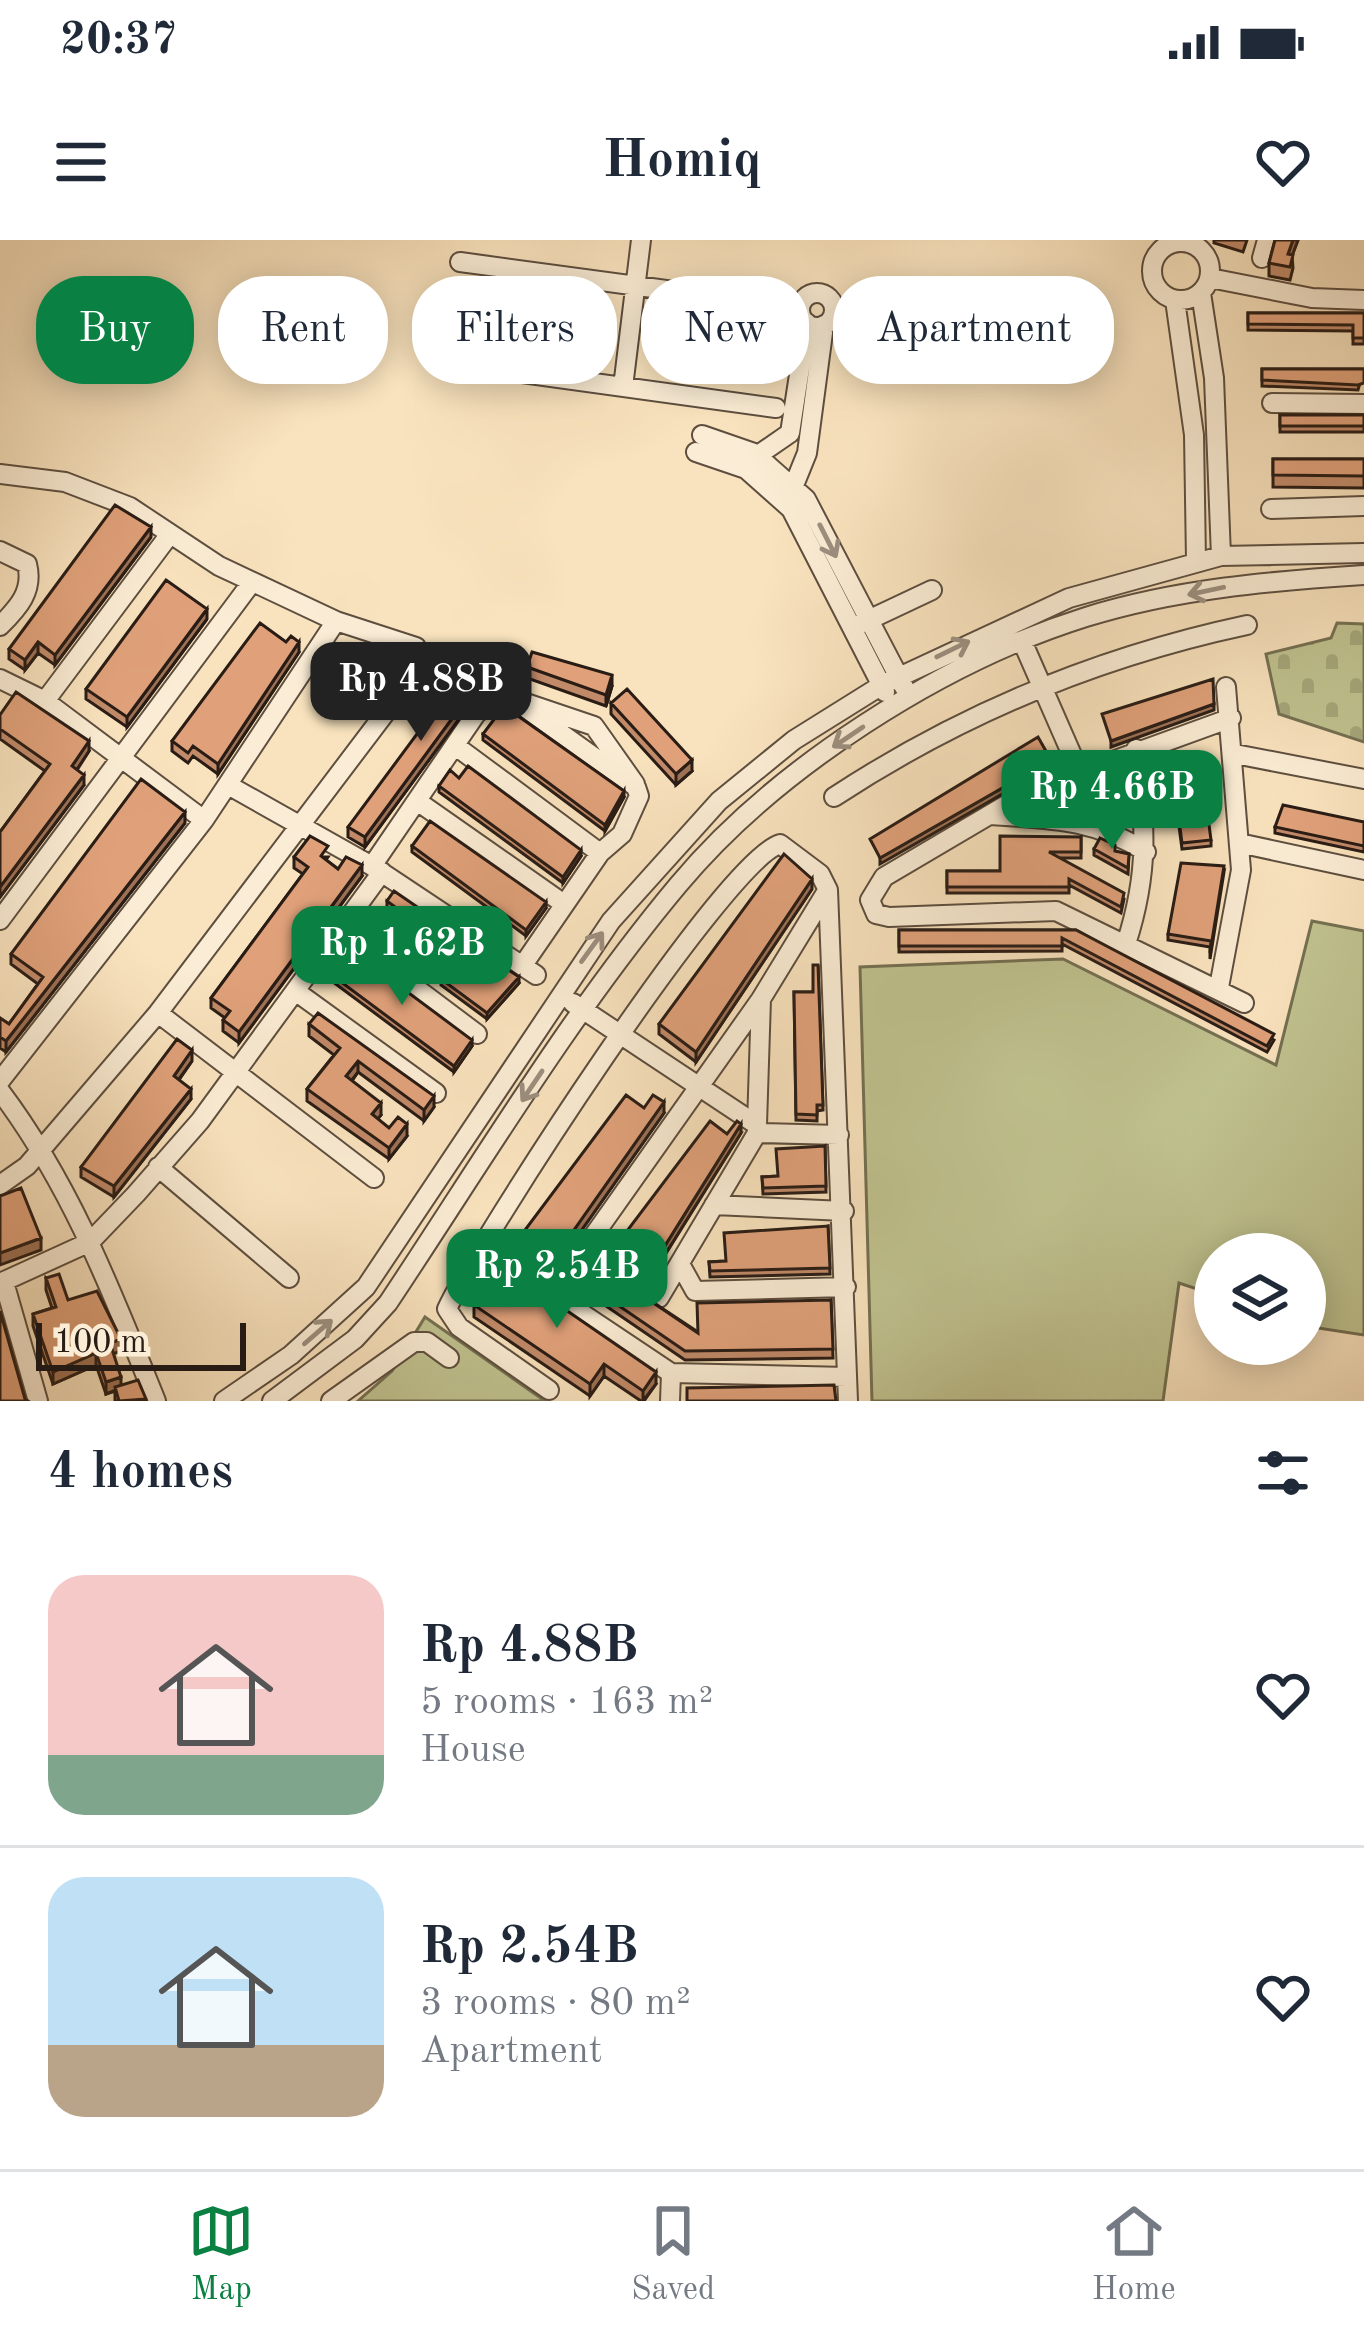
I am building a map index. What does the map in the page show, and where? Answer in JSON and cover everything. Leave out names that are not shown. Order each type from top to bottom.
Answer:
[{"type":"street","points":[[623,387],[640,240]]},
{"type":"street","points":[[1196,561],[1194,435],[1175,300],[1154,284],[1152,265],[1161,249],[1178,242],[1196,246],[1208,260],[1205,286],[1221,556]]},
{"type":"street","points":[[460,262],[635,286],[810,319]]},
{"type":"street","points":[[1175,300],[1205,286],[1364,300]]},
{"type":"street","points":[[750,461],[790,433],[810,319]]},
{"type":"street","points":[[790,494],[810,319]]},
{"type":"street","points":[[601,384],[776,408]]},
{"type":"street","points":[[1272,403],[1364,404]]},
{"type":"street","points":[[1194,435],[1217,435]]},
{"type":"street","points":[[699,444],[750,461],[790,494],[902,703]]},
{"type":"street","points":[[0,474],[86,488],[130,507],[252,582],[336,621],[416,647],[423,663],[158,1013],[27,1166],[0,1185]]},
{"type":"street","points":[[1270,509],[1364,506]]},
{"type":"street","points":[[45,701],[170,534]]},
{"type":"street","points":[[0,550],[27,564],[31,580],[24,599],[0,626]]},
{"type":"street","points":[[1272,553],[1276,581]]},
{"type":"street","points":[[224,1401],[291,1355],[366,1287],[611,921],[719,801],[794,740],[890,681],[1069,598],[1221,556],[1364,553]]},
{"type":"street","points":[[272,1401],[355,1339],[388,1303],[582,1010],[680,883],[743,820],[814,760],[902,703],[1085,617],[1219,587],[1364,575]]},
{"type":"street","points":[[0,920],[124,762],[252,582]]},
{"type":"street","points":[[861,624],[932,590]]},
{"type":"street","points":[[0,1082],[204,820],[336,621]]},
{"type":"street","points":[[834,797],[1041,684],[1128,654],[1247,625]]},
{"type":"street","points":[[1023,643],[1079,771]]},
{"type":"street","points":[[0,679],[45,701],[204,820]]},
{"type":"street","points":[[1219,987],[1241,870],[1226,687]]},
{"type":"street","points":[[38,1401],[2,1283],[90,1242],[234,1076],[340,931],[377,869],[417,801],[476,713],[494,698],[513,699],[594,726],[636,787],[638,809],[564,904],[530,970],[377,869],[228,785]]},
{"type":"street","points":[[1231,718],[1079,771],[990,815],[884,877],[870,896],[876,914],[1056,910],[1219,987],[1244,1004]]},
{"type":"street","points":[[457,747],[600,854]]},
{"type":"street","points":[[1126,944],[1142,895],[1146,852],[1136,749]]},
{"type":"street","points":[[1234,754],[1364,779]]},
{"type":"street","points":[[417,801],[564,904]]},
{"type":"street","points":[[990,815],[1074,819],[1116,832],[1146,852]]},
{"type":"street","points":[[1239,843],[1364,870]]},
{"type":"street","points":[[549,1390],[450,1318],[452,1298],[618,1035],[724,897],[770,848],[787,847],[820,874],[827,890],[844,1210],[848,1401]]},
{"type":"street","points":[[553,1293],[761,999],[827,890]]},
{"type":"street","points":[[340,931],[477,1034]]},
{"type":"street","points":[[560,991],[757,1129],[839,1135]]},
{"type":"street","points":[[298,993],[436,1094]]},
{"type":"street","points":[[658,1298],[757,1129],[761,999]]},
{"type":"street","points":[[158,1013],[234,1076],[374,1178]]},
{"type":"street","points":[[0,1091],[41,1145],[90,1242],[156,1401]]},
{"type":"street","points":[[158,1167],[289,1279]]},
{"type":"street","points":[[714,1205],[844,1210]]},
{"type":"street","points":[[484,1248],[670,1372],[847,1377]]},
{"type":"street","points":[[680,1264],[695,1291],[846,1287]]},
{"type":"street","points":[[331,1401],[414,1342],[428,1342],[449,1358]]},
{"type":"street","points":[[670,1372],[670,1401]]},
{"type":"green space","points":[[1337,623],[1364,624],[1364,742],[1279,714],[1266,654],[1331,638]]},
{"type":"green space","points":[[1312,921],[1364,931],[1364,1335],[1326,1329],[1326,1233],[1194,1233],[1194,1288],[1179,1283],[1163,1401],[872,1401],[860,967],[1063,959],[1276,1065]]},
{"type":"green space","points":[[425,1317],[545,1401],[358,1401],[392,1371]]},
{"type":"building","points":[[1275,240],[1293,240],[1290,267],[1269,263]]},
{"type":"building","points":[[1248,313],[1364,313],[1364,338],[1353,338],[1353,325],[1248,324]]},
{"type":"building","points":[[1262,369],[1364,369],[1364,383],[1262,380]]},
{"type":"building","points":[[1280,415],[1364,415],[1364,426],[1280,426]]},
{"type":"building","points":[[1273,459],[1364,459],[1364,476],[1273,475]]},
{"type":"building","points":[[115,505],[151,527],[55,655],[38,642],[25,660],[9,649]]},
{"type":"building","points":[[166,580],[207,609],[127,717],[86,689]]},
{"type":"building","points":[[260,623],[286,642],[291,636],[299,642],[218,764],[193,746],[188,753],[172,741]]},
{"type":"building","points":[[480,649],[495,660],[365,837],[348,827]]},
{"type":"building","points":[[532,652],[612,675],[606,695],[527,667]]},
{"type":"building","points":[[1213,679],[1214,704],[1111,741],[1102,714]]},
{"type":"building","points":[[627,689],[692,760],[676,774],[611,703]]},
{"type":"building","points":[[16,692],[89,741],[72,766],[84,775],[0,887],[0,832],[50,764],[0,729],[0,715]]},
{"type":"building","points":[[504,706],[624,791],[605,825],[483,734]]},
{"type":"building","points":[[1038,737],[1051,760],[880,858],[870,839]]},
{"type":"building","points":[[1200,756],[1211,840],[1182,843],[1171,759]]},
{"type":"building","points":[[468,766],[581,850],[563,877],[439,786],[450,770],[459,778]]},
{"type":"building","points":[[141,779],[185,812],[6,1041],[0,1037],[0,1018],[9,1024],[43,977],[11,954]]},
{"type":"building","points":[[1283,805],[1364,822],[1364,846],[1275,827]]},
{"type":"building","points":[[430,821],[546,902],[526,930],[412,846]]},
{"type":"building","points":[[310,836],[328,846],[321,856],[338,869],[346,857],[362,865],[239,1032],[223,1020],[230,1011],[211,998],[308,867],[294,857]]},
{"type":"building","points":[[1000,836],[1081,837],[1081,852],[1049,852],[1124,893],[1121,907],[1069,879],[1069,887],[947,887],[947,871],[1000,871]]},
{"type":"building","points":[[1100,838],[1115,845],[1115,851],[1129,854],[1128,868],[1094,849]]},
{"type":"building","points":[[784,854],[812,879],[696,1052],[659,1024]]},
{"type":"building","points":[[1181,863],[1224,866],[1210,953],[1211,941],[1168,934]]},
{"type":"building","points":[[394,891],[519,977],[487,1013],[441,979],[459,955],[387,901]]},
{"type":"building","points":[[899,930],[1076,930],[1274,1034],[1267,1046],[1062,938],[1062,946],[899,946]]},
{"type":"building","points":[[351,950],[472,1040],[454,1066],[333,976]]},
{"type":"building","points":[[813,965],[818,965],[823,1105],[817,1105],[817,1115],[796,1114],[794,992],[813,992]]},
{"type":"building","points":[[318,1013],[434,1096],[424,1110],[358,1061],[346,1076],[381,1103],[372,1114],[389,1128],[398,1117],[407,1124],[389,1148],[307,1089],[340,1048],[309,1024]]},
{"type":"building","points":[[177,1039],[192,1050],[174,1076],[191,1089],[114,1186],[81,1167]]},
{"type":"building","points":[[626,1095],[644,1108],[653,1095],[664,1102],[557,1254],[522,1234]]},
{"type":"building","points":[[710,1121],[727,1134],[737,1121],[741,1124],[641,1284],[646,1287],[640,1294],[698,1333],[697,1303],[831,1300],[833,1349],[685,1351],[587,1284]]},
{"type":"building","points":[[825,1146],[826,1186],[763,1188],[762,1177],[778,1176],[776,1149]]},
{"type":"building","points":[[21,1188],[41,1238],[0,1253],[0,1196]]},
{"type":"building","points":[[828,1226],[830,1268],[710,1271],[709,1262],[726,1261],[724,1233]]},
{"type":"building","points":[[502,1266],[656,1372],[643,1391],[604,1364],[590,1384],[474,1305]]},
{"type":"building","points":[[59,1274],[68,1300],[97,1291],[121,1339],[110,1343],[121,1377],[106,1382],[96,1353],[53,1372],[33,1314],[56,1307],[46,1278]]},
{"type":"building","points":[[0,1311],[25,1399],[28,1401],[0,1401]]},
{"type":"building","points":[[138,1380],[146,1399],[119,1401],[115,1387]]},
{"type":"building","points":[[834,1385],[836,1401],[687,1401],[687,1388]]}]
